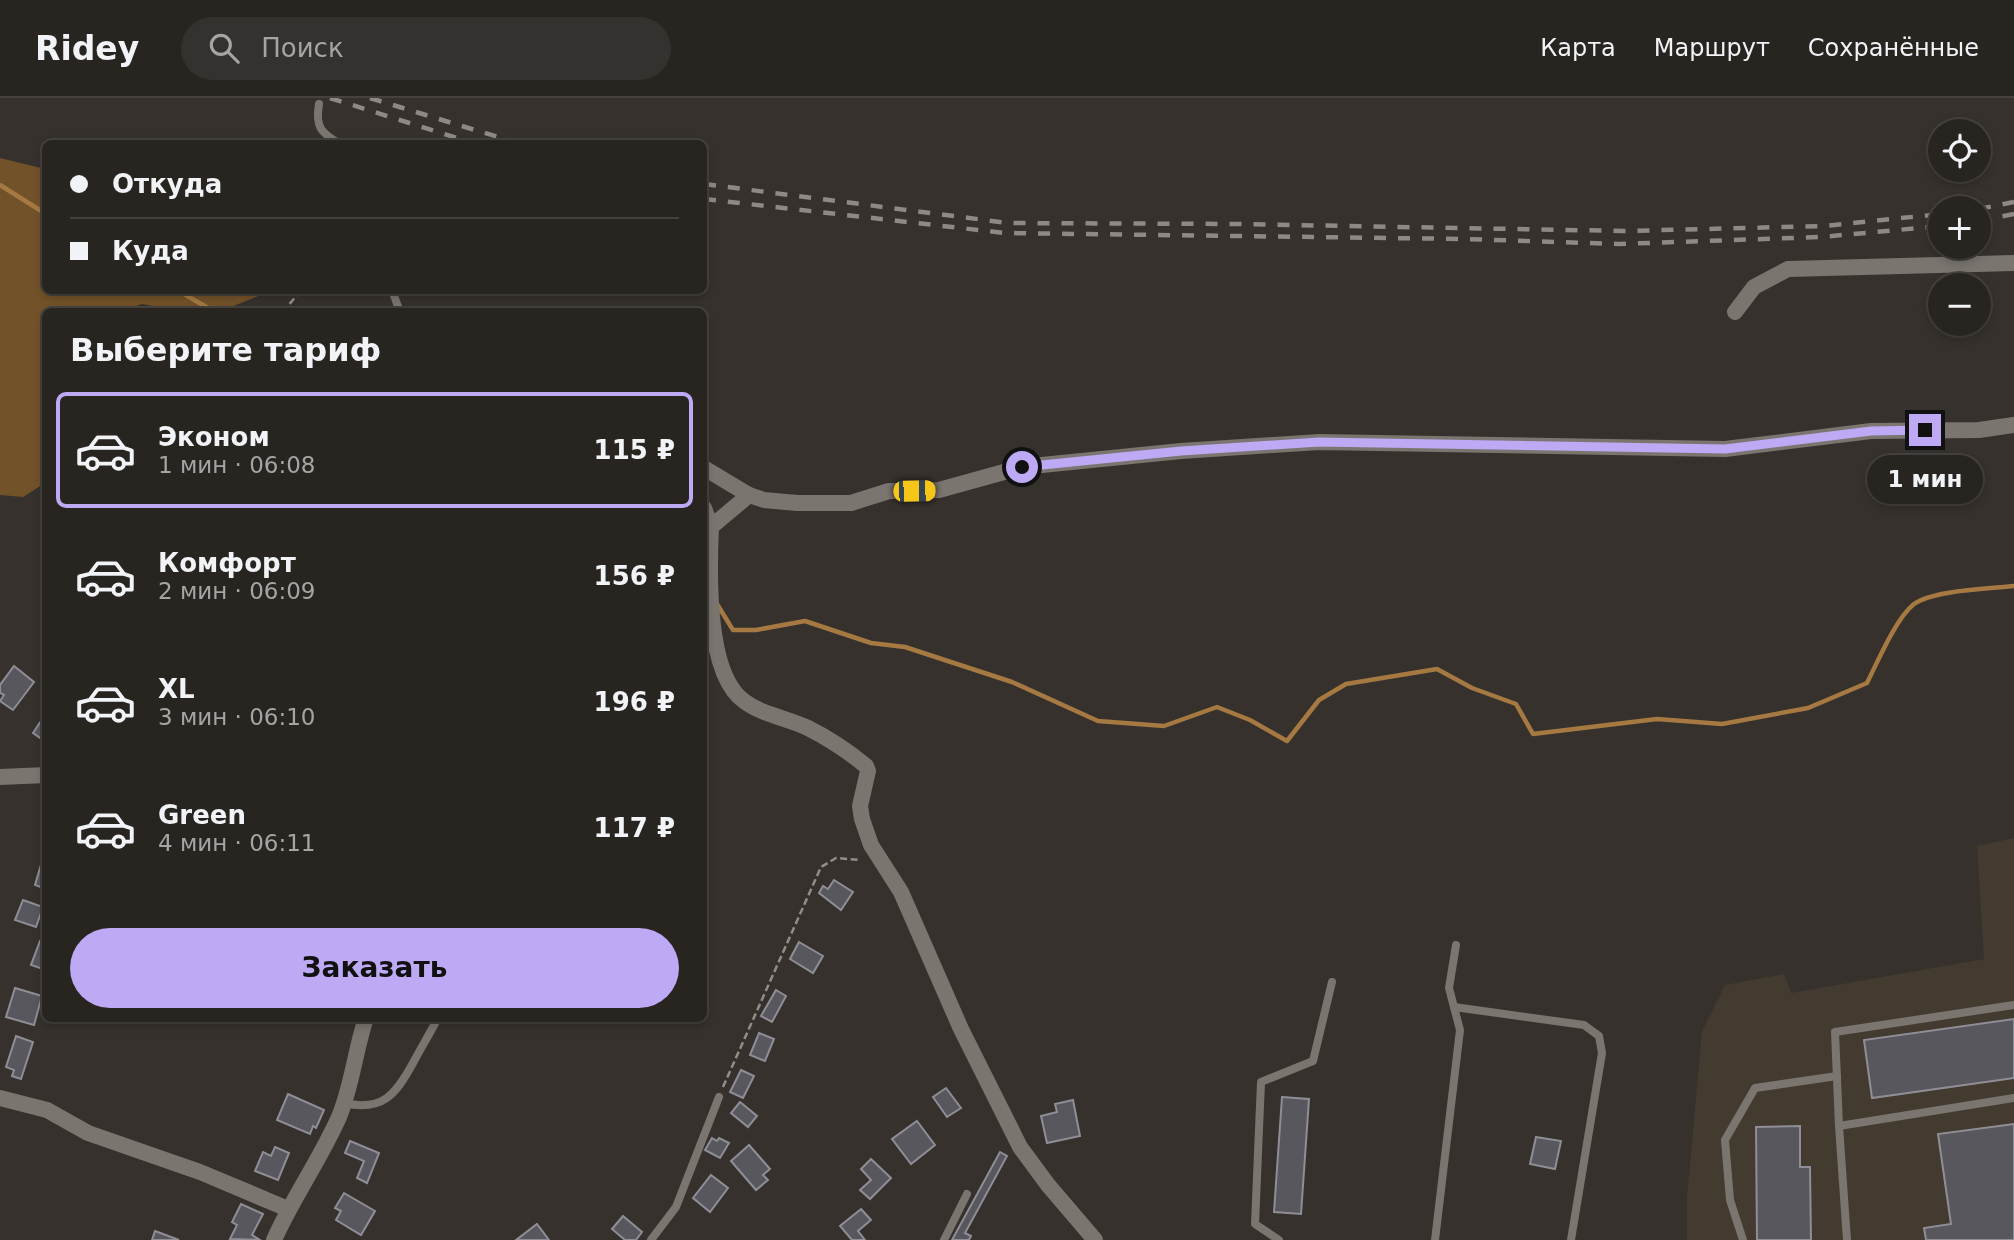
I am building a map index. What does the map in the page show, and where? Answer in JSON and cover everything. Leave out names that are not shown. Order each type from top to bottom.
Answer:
[{"type":"street","points":[[1735,312],[1754,287],[1788,269],[2014,263]]},
{"type":"street","points":[[707,470],[749,495],[764,499],[797,503],[851,503],[889,491],[939,490],[1022,467],[1181,451],[1319,442],[1725,449],[1871,431],[1979,430],[2014,425]]},
{"type":"street","points":[[711,527],[749,495]]},
{"type":"street","points":[[707,516],[711,527],[710,615],[727,678],[734,691],[746,703],[808,728],[866,766],[868,771],[860,806],[871,845],[901,892],[961,1029],[1020,1147],[1048,1185],[1096,1240]]},
{"type":"street","points":[[0,777],[42,775]]},
{"type":"street","points":[[274,1240],[288,1209],[318,1161],[343,1103],[365,1022]]},
{"type":"street","points":[[0,1098],[47,1110],[88,1133],[235,1185],[288,1209]]},
{"type":"lane","points":[[319,104],[317,118],[322,132],[334,140]]},
{"type":"lane","points":[[1435,1240],[1460,1030],[1449,988],[1456,945]]},
{"type":"lane","points":[[1279,1240],[1255,1224],[1261,1082],[1313,1061],[1332,982]]},
{"type":"lane","points":[[1847,1240],[1835,1032],[2014,1005]]},
{"type":"lane","points":[[1454,1007],[1584,1026],[1599,1036],[1602,1053],[1572,1240]]},
{"type":"lane","points":[[343,1103],[365,1106],[389,1098],[401,1085],[436,1022]]},
{"type":"lane","points":[[1743,1240],[1730,1199],[1725,1140],[1755,1088],[1837,1076]]},
{"type":"lane","points":[[651,1240],[679,1200],[719,1097]]},
{"type":"lane","points":[[1839,1126],[2014,1098]]},
{"type":"lane","points":[[944,1240],[967,1194]]},
{"type":"path","points":[[286,308],[298,294]]},
{"type":"path","points":[[719,1097],[821,867],[841,858],[859,860],[885,869]]},
{"type":"shaded area","points":[[0,158],[42,168],[42,294],[264,294],[228,308],[163,308],[142,304],[131,308],[42,308],[42,485],[23,497],[0,495]]},
{"type":"shaded area","points":[[2014,838],[2014,1240],[1687,1240],[1687,1197],[1702,1031],[1725,985],[1784,974],[1791,993],[1984,959],[1977,846]]},
{"type":"building","points":[[14,666],[34,682],[13,710],[0,701],[4,695],[0,693],[0,685]]},
{"type":"building","points":[[42,720],[42,739],[33,733]]},
{"type":"building","points":[[42,861],[42,888],[35,885]]},
{"type":"building","points":[[834,880],[853,892],[841,910],[819,893],[823,886],[828,889]]},
{"type":"building","points":[[23,900],[42,907],[36,927],[15,920]]},
{"type":"building","points":[[40,941],[42,942],[42,969],[31,965]]},
{"type":"building","points":[[799,942],[823,956],[813,973],[790,959]]},
{"type":"building","points":[[15,988],[42,996],[34,1025],[6,1017]]},
{"type":"building","points":[[776,990],[786,996],[772,1022],[761,1016]]},
{"type":"building","points":[[2014,1019],[2014,1078],[1872,1098],[1864,1040]]},
{"type":"building","points":[[759,1033],[774,1039],[765,1061],[750,1055]]},
{"type":"building","points":[[16,1036],[33,1042],[21,1079],[12,1076],[14,1070],[6,1067]]},
{"type":"building","points":[[741,1070],[754,1076],[743,1098],[730,1092]]},
{"type":"building","points":[[946,1088],[961,1108],[947,1117],[933,1097]]},
{"type":"building","points":[[288,1094],[324,1110],[316,1128],[313,1126],[310,1134],[277,1120]]},
{"type":"building","points":[[1282,1097],[1309,1099],[1301,1214],[1274,1212]]},
{"type":"building","points":[[1073,1100],[1080,1136],[1047,1143],[1041,1116],[1057,1112],[1055,1104]]},
{"type":"building","points":[[740,1102],[757,1116],[748,1127],[731,1113]]},
{"type":"building","points":[[917,1121],[935,1145],[911,1164],[892,1139]]},
{"type":"building","points":[[2014,1124],[2014,1240],[1926,1240],[1924,1228],[1951,1224],[1938,1134]]},
{"type":"building","points":[[1800,1126],[1800,1167],[1810,1167],[1811,1240],[1757,1240],[1756,1127]]},
{"type":"building","points":[[1536,1137],[1561,1141],[1555,1169],[1530,1164]]},
{"type":"building","points":[[712,1138],[729,1143],[720,1158],[705,1150]]},
{"type":"building","points":[[350,1141],[379,1153],[367,1183],[357,1178],[364,1161],[345,1153]]},
{"type":"building","points":[[749,1145],[770,1169],[763,1175],[768,1180],[756,1190],[731,1161]]},
{"type":"building","points":[[275,1147],[289,1153],[278,1180],[255,1171],[263,1152],[271,1156]]},
{"type":"building","points":[[1000,1152],[1007,1156],[965,1233],[971,1236],[969,1240],[952,1240]]},
{"type":"building","points":[[871,1159],[891,1178],[870,1199],[860,1190],[871,1180],[861,1169]]},
{"type":"building","points":[[711,1175],[728,1188],[710,1212],[693,1198]]},
{"type":"building","points":[[344,1193],[375,1211],[361,1235],[336,1220],[341,1211],[335,1208]]},
{"type":"building","points":[[241,1204],[263,1214],[252,1235],[260,1240],[230,1239],[237,1225],[232,1222]]},
{"type":"building","points":[[861,1209],[871,1220],[858,1231],[865,1240],[852,1240],[840,1226]]},
{"type":"building","points":[[623,1216],[642,1232],[636,1240],[625,1240],[612,1229]]},
{"type":"building","points":[[537,1224],[549,1240],[516,1240]]},
{"type":"building","points":[[155,1231],[179,1240],[152,1240]]},
{"type":"waterway","points":[[0,185],[42,211]]},
{"type":"waterway","points":[[184,294],[208,308]]},
{"type":"waterway","points":[[717,604],[733,630],[756,630],[805,621],[871,643],[905,647],[1012,682],[1098,721],[1164,726],[1217,707],[1250,720],[1287,741],[1319,700],[1346,684],[1437,669],[1472,688],[1516,704],[1533,734],[1657,719],[1722,724],[1808,708],[1867,683],[1894,630],[1914,604],[1947,593],[2014,586]]},
{"type":"railway","points":[[330,98],[463,140]]},
{"type":"railway","points":[[370,98],[508,140]]},
{"type":"railway","points":[[707,184],[1008,223],[1625,231],[1824,226],[1928,215]]},
{"type":"railway","points":[[707,199],[1005,233],[1465,239],[1618,244],[1821,237],[1928,227]]},
{"type":"railway","points":[[1991,207],[2014,202]]},
{"type":"railway","points":[[1991,219],[2014,214]]},
{"type":"route","points":[[1022,467],[1181,451],[1319,442],[1725,449],[1871,431],[1925,430]]}]
